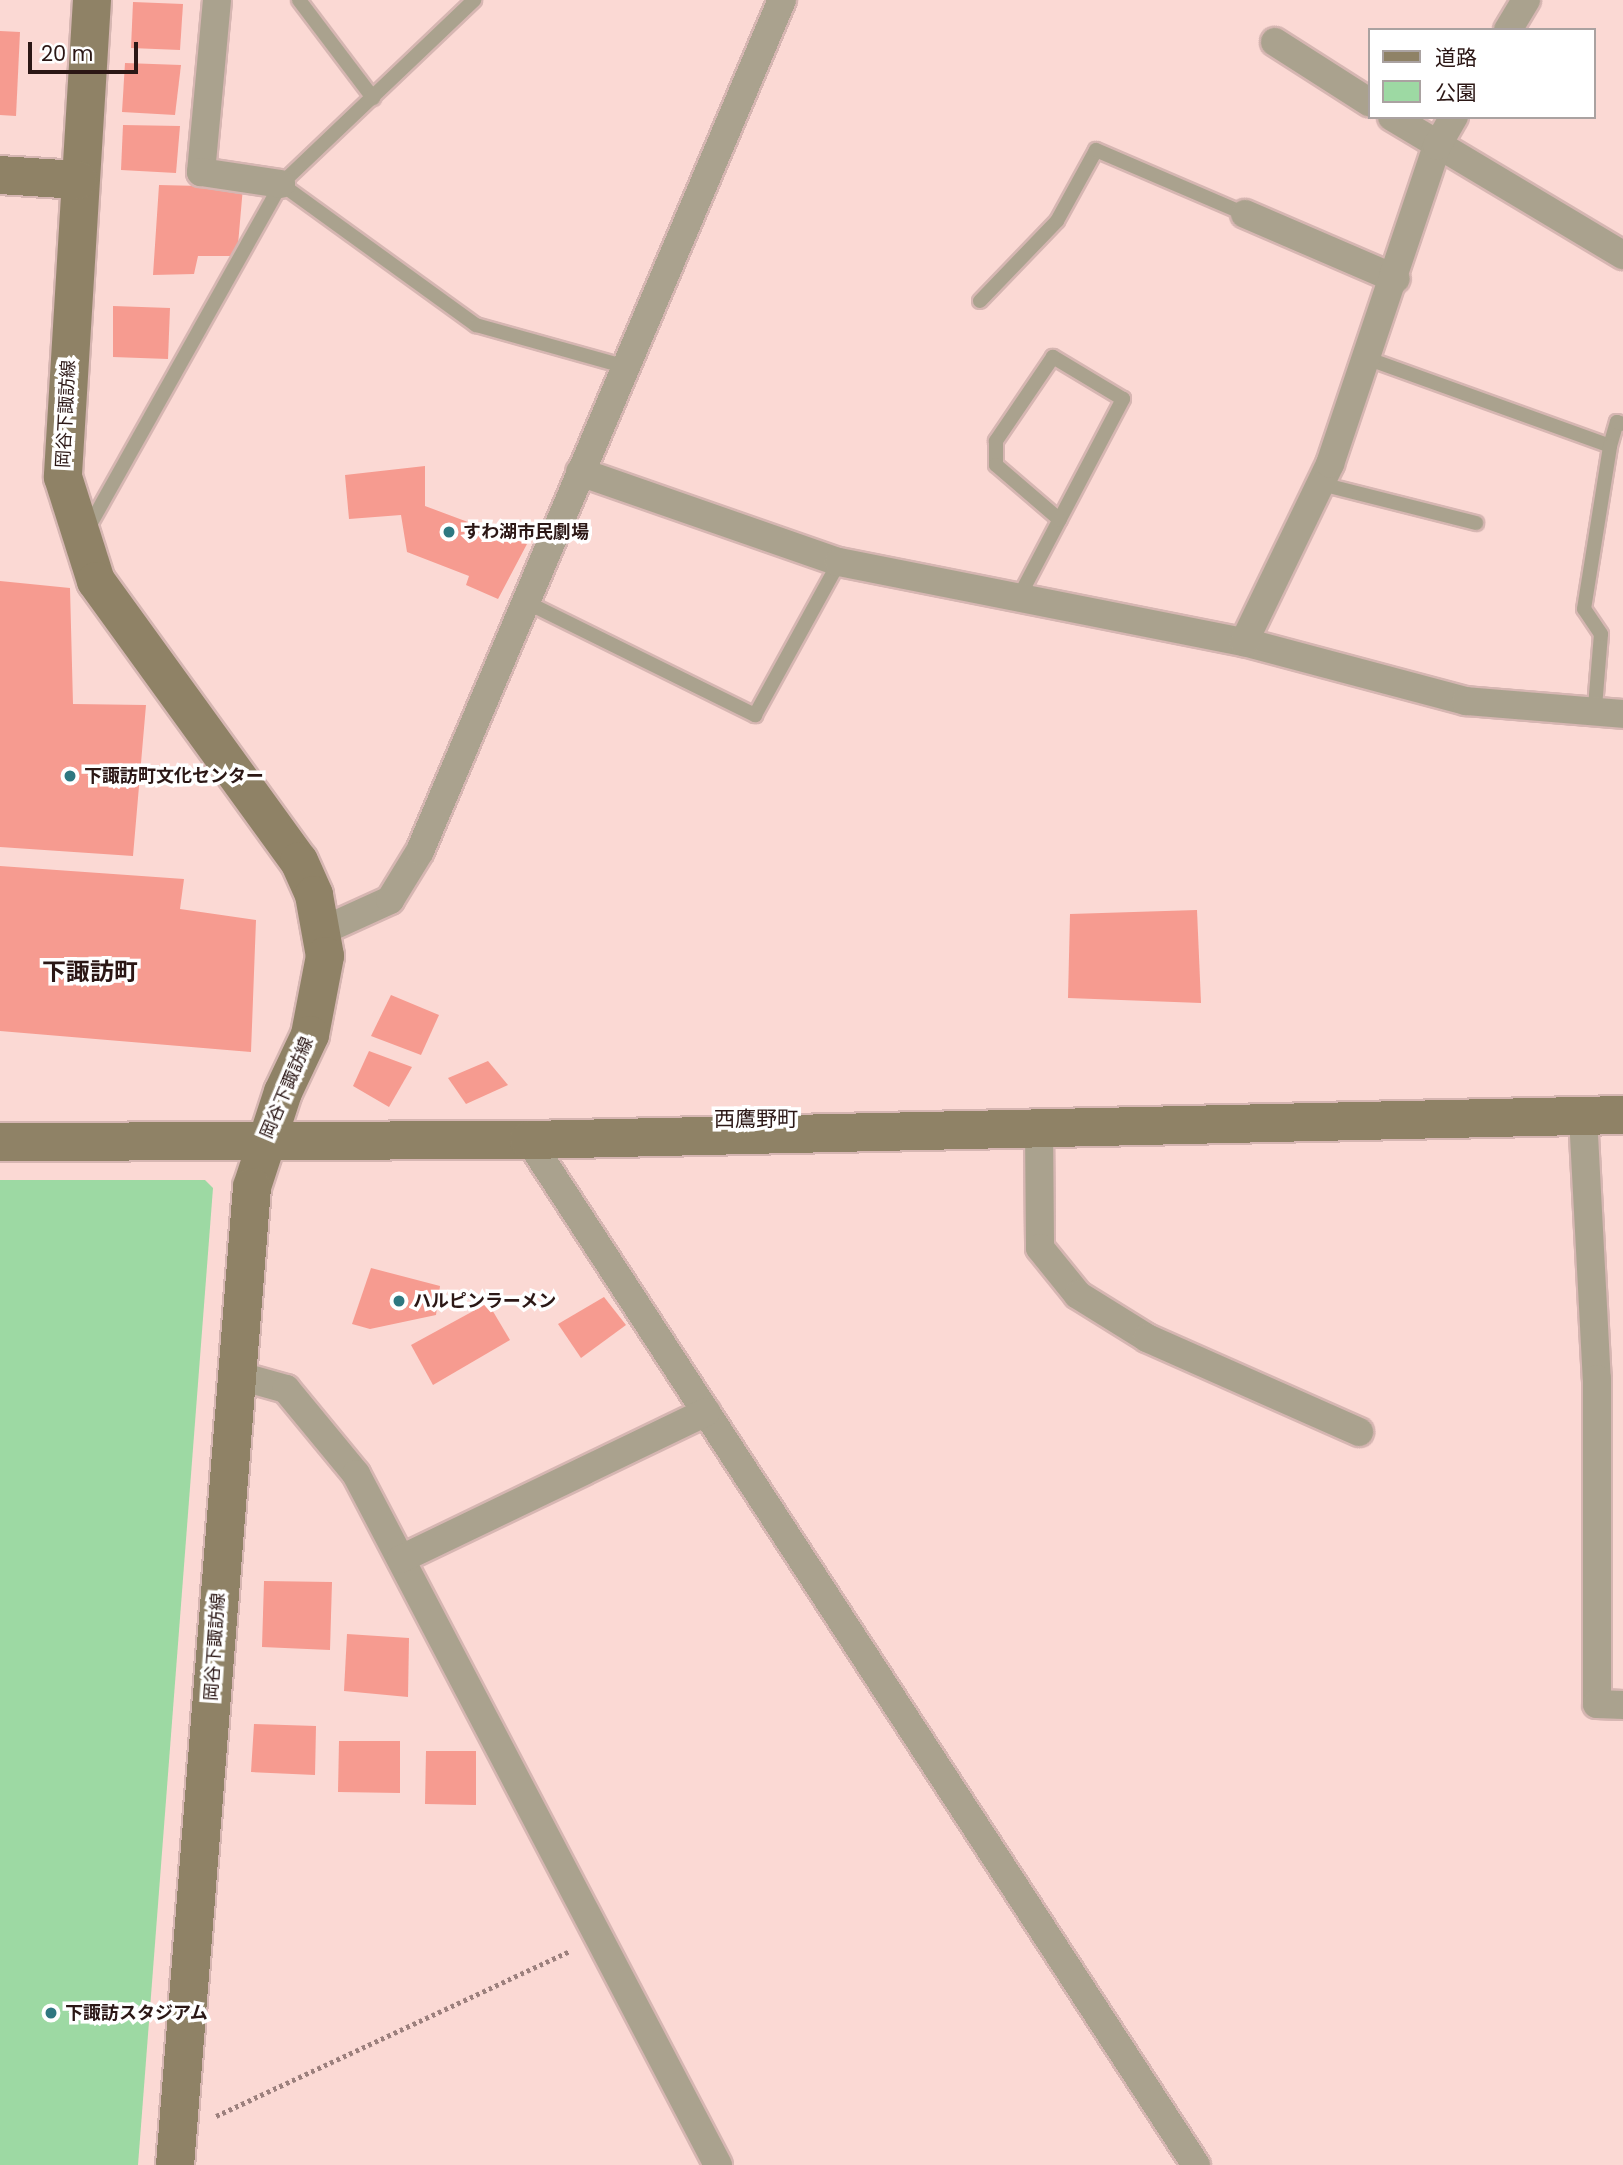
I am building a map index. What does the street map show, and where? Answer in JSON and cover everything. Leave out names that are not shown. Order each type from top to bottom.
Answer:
[{"type":"main road","name":"岡谷下諏訪線","points":[[92,0],[78,180],[63,477],[81,541],[96,581],[299,861],[323,931],[322,982],[310,1035],[264,1142],[252,1187],[176,2149]]},
{"type":"main road","points":[[0,175],[78,180]]},
{"type":"main road","points":[[0,1142],[529,1140],[1623,1115]]},
{"type":"street","points":[[217,0],[201,172],[281,184]]},
{"type":"street","points":[[323,931],[390,900],[414,861],[623,366],[782,0]]},
{"type":"street","points":[[1509,28],[1526,0]]},
{"type":"street","points":[[1275,42],[1368,101]]},
{"type":"street","points":[[1395,119],[1623,255]]},
{"type":"street","points":[[1244,642],[1321,484],[1396,279],[1437,146],[1453,119]]},
{"type":"street","points":[[1245,214],[1396,279]]},
{"type":"street","points":[[580,472],[839,562],[1244,642],[1466,701],[1595,707],[1623,714]]},
{"type":"street","points":[[1583,1116],[1597,1379],[1597,1704],[1623,1704]]},
{"type":"street","points":[[1039,1128],[1040,1248],[1078,1295],[1147,1338],[1359,1432]]},
{"type":"street","points":[[529,1140],[1196,2165]]},
{"type":"street","points":[[236,1375],[286,1389],[356,1474],[718,2165]]},
{"type":"street","points":[[401,1559],[706,1412]]},
{"type":"lane","points":[[299,0],[373,98]]},
{"type":"lane","points":[[81,541],[281,184],[474,0]]},
{"type":"lane","points":[[980,301],[1057,220],[1096,149],[1245,214]]},
{"type":"lane","points":[[281,184],[476,325],[623,366]]},
{"type":"lane","points":[[1019,597],[1123,399],[1053,356],[996,441],[996,465],[1059,520]]},
{"type":"lane","points":[[1366,358],[1610,446]]},
{"type":"lane","points":[[1595,707],[1601,634],[1584,609],[1610,446],[1618,422],[1623,424]]},
{"type":"lane","points":[[1321,484],[1476,523]]},
{"type":"lane","points":[[524,601],[755,715],[839,562]]},
{"type":"path","points":[[176,2149],[599,1937]]},
{"type":"green space","points":[[0,1180],[205,1180],[213,1188],[138,2165],[0,2165]]},
{"type":"building","points":[[133,2],[183,4],[180,50],[131,48]]},
{"type":"building","points":[[0,31],[20,32],[16,116],[0,115]]},
{"type":"building","points":[[125,63],[181,65],[175,115],[122,112]]},
{"type":"building","points":[[123,125],[180,126],[176,173],[121,170]]},
{"type":"building","points":[[159,185],[243,187],[237,256],[198,256],[194,274],[153,275]]},
{"type":"building","points":[[113,306],[170,308],[168,359],[113,357]]},
{"type":"building","name":"すわ湖市民劇場","points":[[425,466],[425,506],[527,544],[498,599],[466,585],[469,576],[407,552],[401,515],[349,519],[345,475]]},
{"type":"building","name":"下諏訪町文化センター","points":[[0,581],[70,588],[73,704],[146,705],[133,856],[0,847]]},
{"type":"building","points":[[0,866],[184,879],[180,909],[256,920],[251,1052],[0,1031]]},
{"type":"building","points":[[1197,910],[1201,1003],[1068,998],[1070,914]]},
{"type":"building","points":[[391,995],[439,1015],[421,1055],[371,1036]]},
{"type":"building","points":[[369,1051],[412,1067],[389,1107],[353,1086]]},
{"type":"building","points":[[488,1061],[508,1085],[466,1104],[448,1078]]},
{"type":"building","name":"ハルピンラーメン","points":[[371,1268],[440,1286],[436,1315],[370,1329],[352,1324]]},
{"type":"building","points":[[604,1297],[626,1325],[581,1358],[558,1324]]},
{"type":"building","points":[[488,1303],[510,1340],[433,1385],[411,1345]]},
{"type":"building","points":[[264,1581],[332,1582],[330,1650],[262,1647]]},
{"type":"building","points":[[347,1634],[409,1638],[408,1697],[344,1691]]},
{"type":"building","points":[[254,1724],[316,1726],[315,1775],[251,1772]]},
{"type":"building","points":[[339,1741],[400,1741],[400,1793],[338,1792]]},
{"type":"building","points":[[426,1751],[476,1751],[476,1805],[425,1804]]},
{"type":"place","name":"すわ湖市民劇場","points":[[449,532]]},
{"type":"place","name":"下諏訪町文化センター","points":[[70,776]]},
{"type":"place","name":"ハルピンラーメン","points":[[399,1301]]},
{"type":"place","name":"下諏訪スタジアム","points":[[51,2013]]},
{"type":"district","name":"下諏訪町","points":[[90,972]]},
{"type":"district","name":"西鷹野町","points":[[756,1119]]}]
